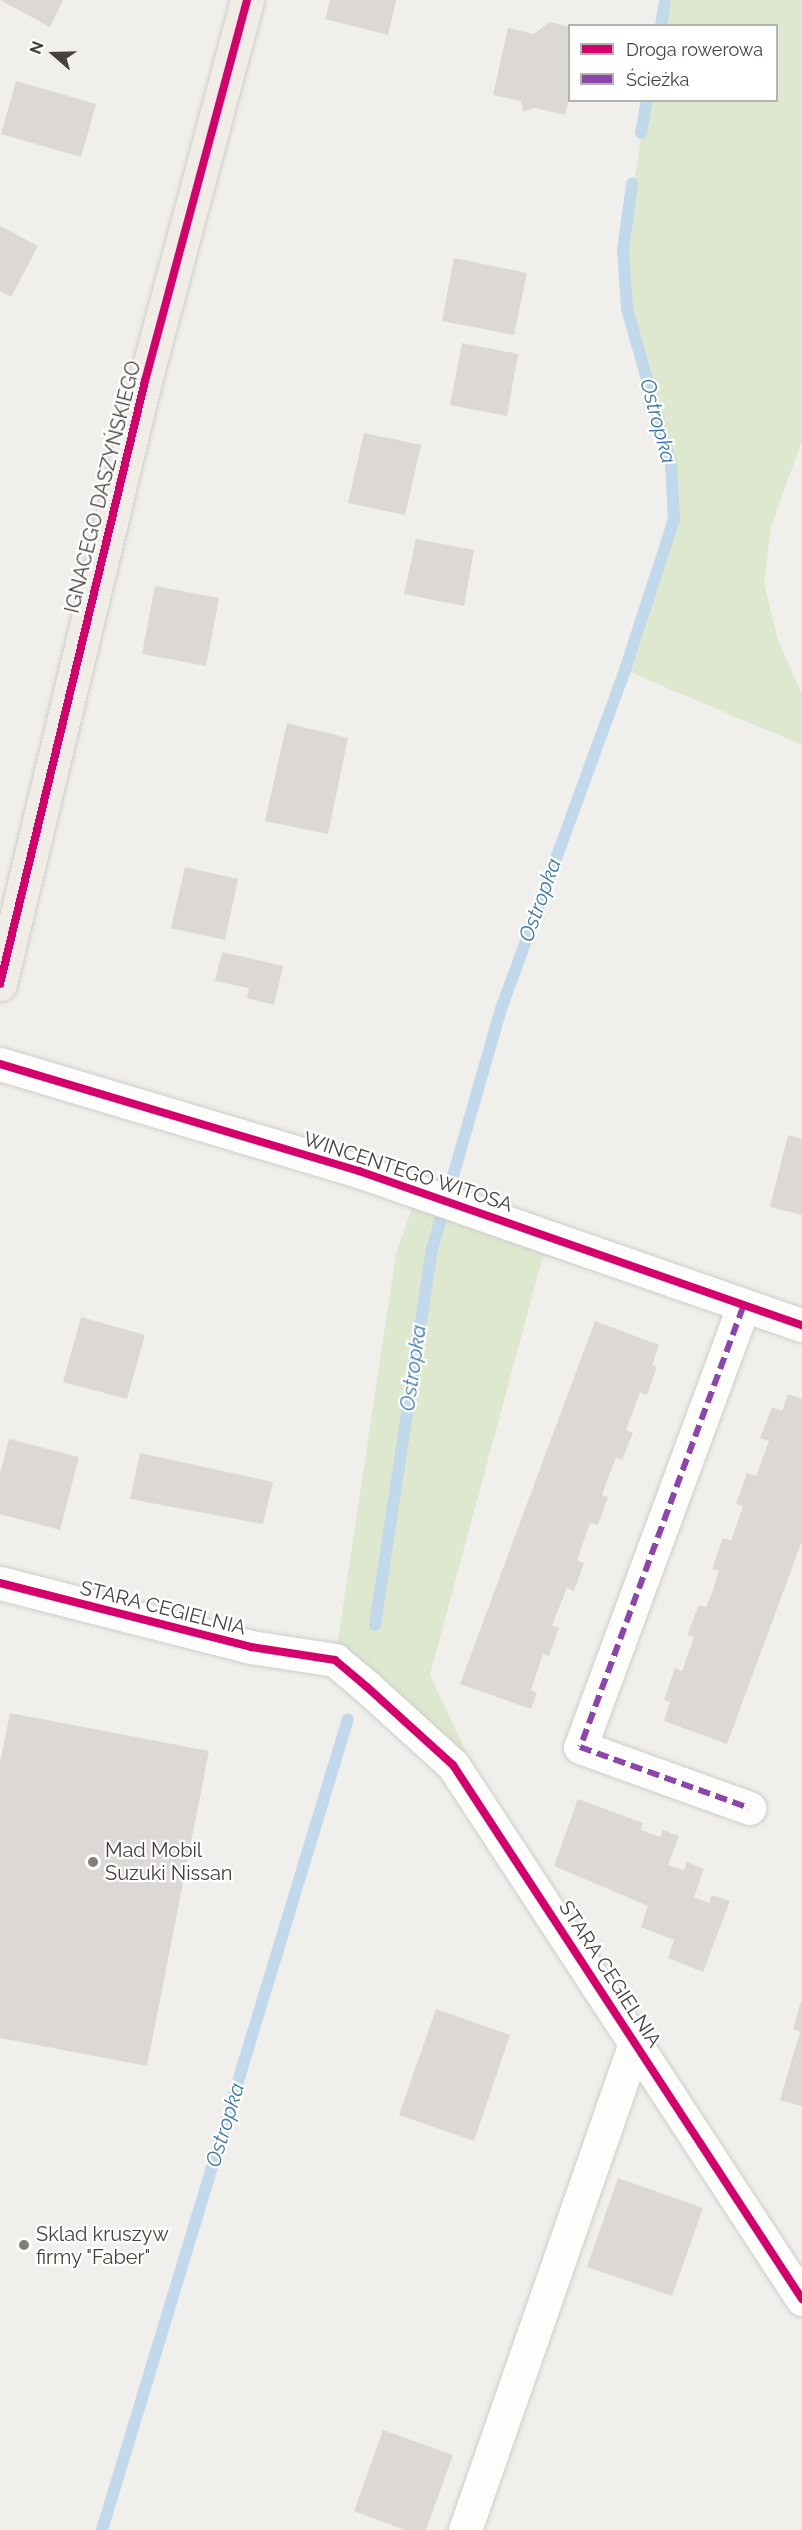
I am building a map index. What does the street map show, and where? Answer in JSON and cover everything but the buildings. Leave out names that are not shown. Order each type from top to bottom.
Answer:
[{"type":"main road","name":"IGNACEGO DASZYŃSKIEGO","points":[[0,984],[146,381],[247,0]]},
{"type":"street","name":"WINCENTEGO WITOSA","points":[[0,1064],[409,1188],[743,1307],[802,1325]]},
{"type":"street","points":[[743,1307],[580,1747],[749,1808]]},
{"type":"street","name":"STARA CEGIELNIA","points":[[0,1583],[251,1647],[335,1660],[367,1687],[453,1764],[802,2299]]},
{"type":"street","points":[[465,2530],[635,2043]]},
{"type":"green space","points":[[665,0],[802,0],[802,441],[771,527],[764,583],[778,640],[802,694],[802,745],[625,670],[674,518],[671,464],[627,308],[623,250],[647,102],[778,102],[778,24],[661,24]]},
{"type":"green space","points":[[419,1188],[688,1283],[543,1256],[430,1675],[521,1868],[453,1764],[335,1660],[396,1253]]},
{"type":"waterway","name":"Ostropka","points":[[661,24],[665,0]]},
{"type":"waterway","name":"Ostropka","points":[[641,133],[647,102]]},
{"type":"waterway","name":"Ostropka","points":[[375,1625],[431,1253],[501,1009],[625,670],[674,519],[671,464],[627,308],[623,250],[632,184]]},
{"type":"waterway","name":"Ostropka","points":[[102,2530],[348,1719]]},
{"type":"marked path","points":[[743,1307],[580,1747],[749,1808]]},
{"type":"cycle path","points":[[0,984],[145,381],[247,0]]},
{"type":"cycle path","points":[[0,1064],[359,1171],[802,1325]]},
{"type":"cycle path","points":[[0,1583],[251,1647],[335,1660],[367,1687],[453,1765],[802,2299]]},
{"type":"place","name":"Mad Mobil Suzuki Nissan","points":[[93,1862]]},
{"type":"place","name":"Sklad kruszyw firmy \"Faber\"","points":[[24,2245]]}]
